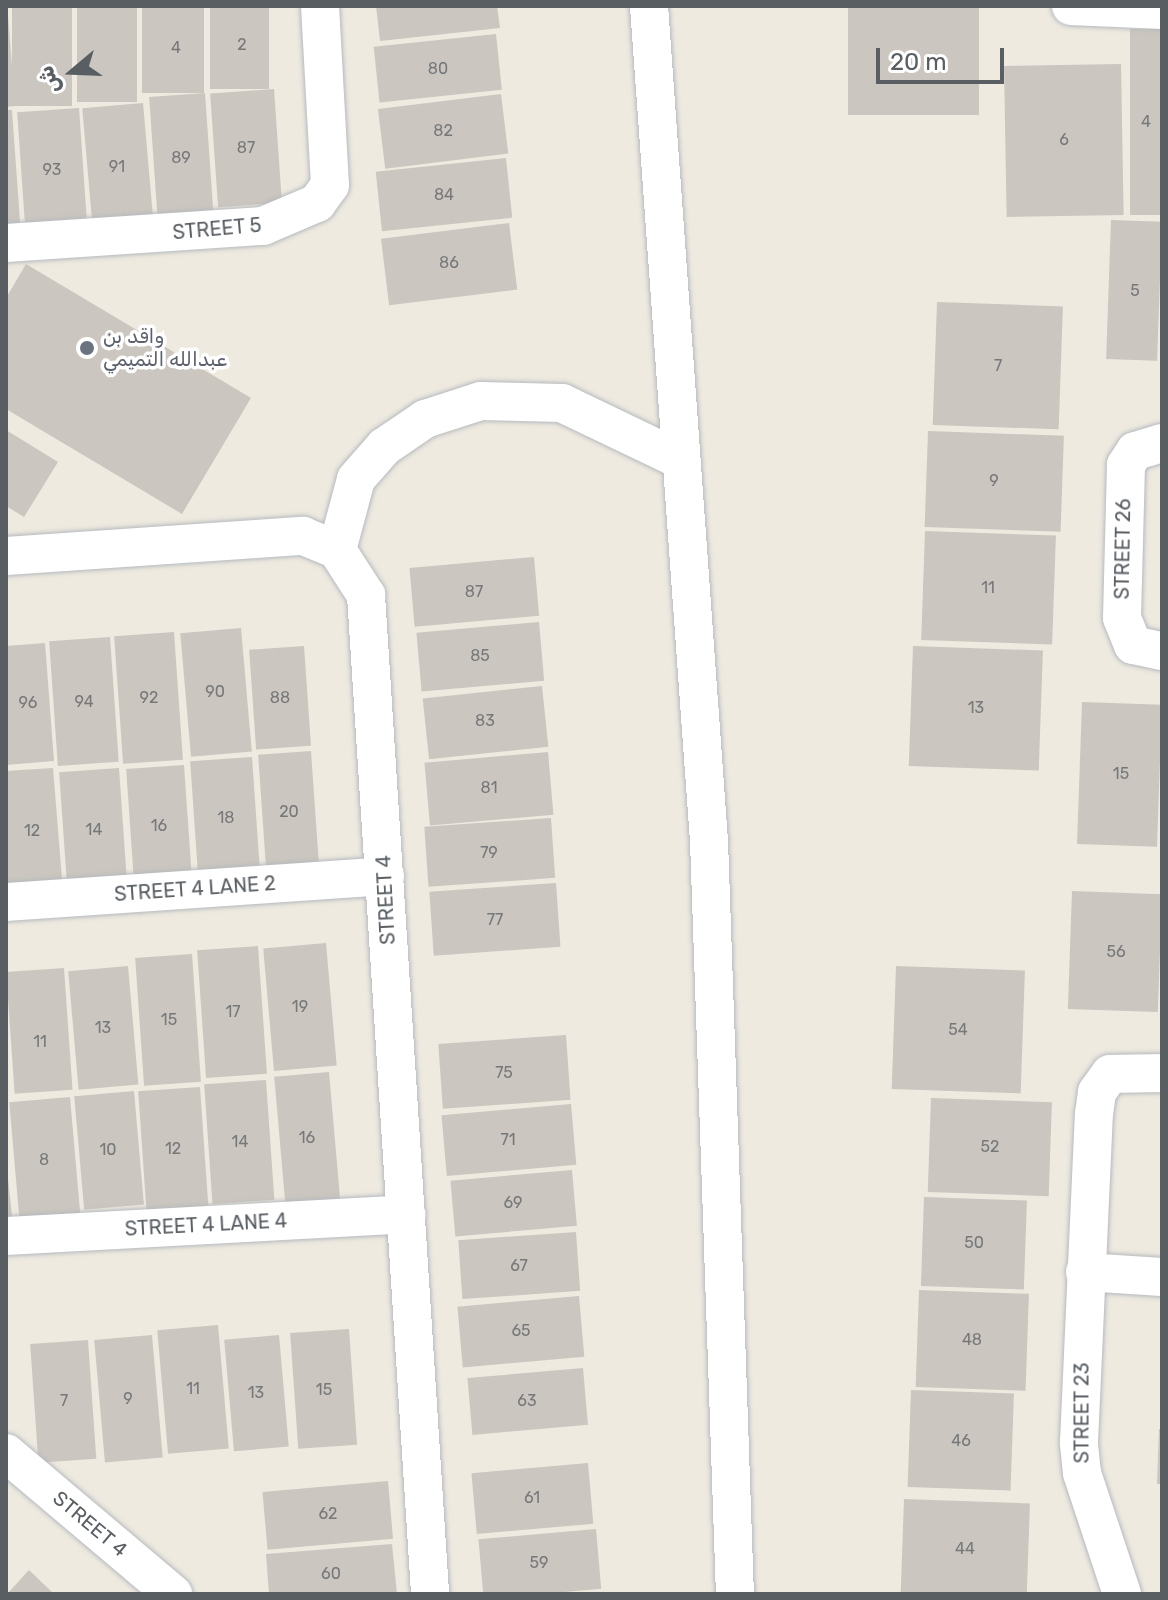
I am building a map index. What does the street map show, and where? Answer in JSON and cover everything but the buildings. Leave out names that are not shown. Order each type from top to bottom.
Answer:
[{"type":"street","name":"STREET 5","points":[[6,243],[263,226],[317,203],[330,185],[320,6]]},
{"type":"street","points":[[649,6],[709,840],[735,1594]]},
{"type":"street","points":[[1071,6],[1162,10]]},
{"type":"street","points":[[6,556],[303,536],[337,550],[356,479],[384,447],[425,419],[481,401],[562,403],[681,460]]},
{"type":"street","name":"STREET 26","points":[[1162,443],[1135,451],[1126,465],[1122,618],[1133,645],[1162,651]]},
{"type":"street","name":"STREET 4","points":[[337,550],[360,582],[373,627],[385,876],[430,1594]]},
{"type":"street","name":"STREET 4 LANE 2","points":[[6,902],[385,876]]},
{"type":"street","name":"STREET 23","points":[[1122,1594],[1082,1473],[1085,1272],[1097,1092],[1110,1074],[1162,1073]]},
{"type":"street","name":"STREET 4 LANE 4","points":[[6,1236],[406,1214]]},
{"type":"street","points":[[1085,1272],[1162,1277]]},
{"type":"street","name":"STREET 4","points":[[6,1453],[173,1594]]},
{"type":"place","name":"واقد بن عبدالله التميمي","points":[[87,348]]}]
